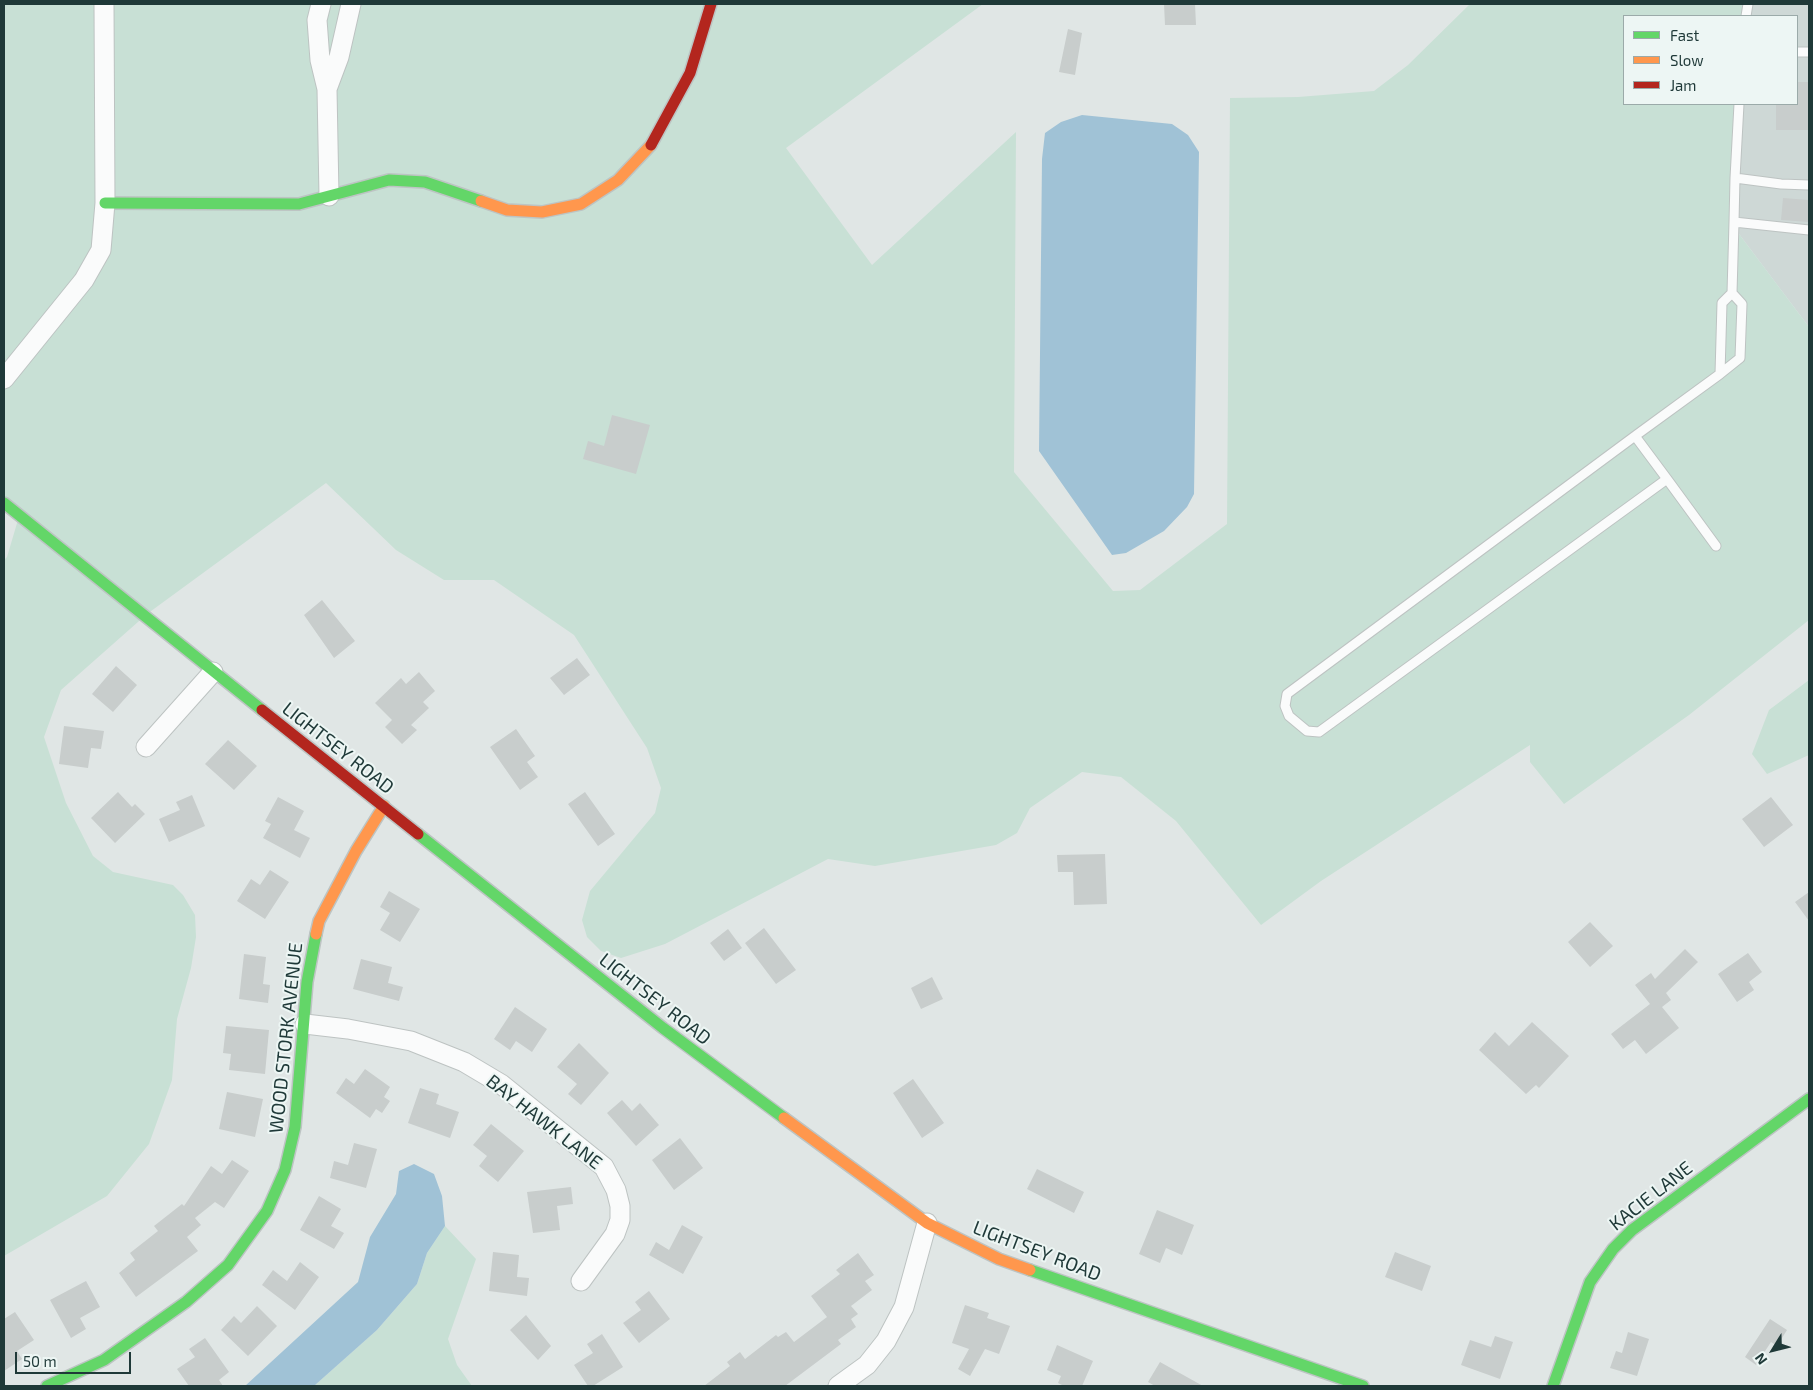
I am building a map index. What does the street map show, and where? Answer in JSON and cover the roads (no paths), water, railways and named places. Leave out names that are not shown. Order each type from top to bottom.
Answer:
[{"type":"street","points":[[4,379],[84,280],[101,250],[105,203],[104,4]]},
{"type":"street","points":[[322,4],[317,20],[320,60],[327,89],[329,196]]},
{"type":"street","points":[[327,89],[339,57],[351,4]]},
{"type":"street","points":[[105,203],[299,204],[389,180],[425,182],[507,210],[542,212],[581,204],[618,180],[652,144],[690,73],[713,8]]},
{"type":"street","name":"LIGHTSEY ROAD","points":[[4,503],[213,672],[663,1028],[807,1137],[927,1223],[999,1259],[1363,1386]]},
{"type":"street","points":[[146,747],[213,672]]},
{"type":"street","name":"WOOD STORK AVENUE","points":[[47,1386],[104,1360],[186,1302],[228,1265],[251,1236],[276,1191],[291,1149],[298,1105],[311,952],[319,921],[356,851],[384,806]]},
{"type":"street","name":"BAY HAWK LANE","points":[[305,1024],[348,1028],[411,1041],[464,1062],[501,1084],[604,1167],[616,1190],[620,1206],[620,1220],[615,1234],[581,1281]]},
{"type":"street","name":"KACIE LANE","points":[[1553,1386],[1590,1282],[1613,1249],[1632,1230],[1809,1099]]},
{"type":"street","points":[[838,1386],[867,1365],[886,1341],[904,1306],[927,1223]]},
{"type":"lane","points":[[1720,374],[1722,303],[1732,293],[1739,105]]},
{"type":"lane","points":[[1735,178],[1781,184],[1809,185]]},
{"type":"lane","points":[[1734,222],[1809,230]]},
{"type":"lane","points":[[1667,479],[1319,732],[1307,731],[1289,716],[1284,706],[1287,694],[1740,358],[1742,304],[1732,293]]},
{"type":"lane","points":[[1635,436],[1716,546]]},
{"type":"water","points":[[1082,115],[1172,124],[1188,135],[1199,152],[1194,494],[1187,507],[1164,531],[1126,553],[1112,555],[1039,451],[1042,159],[1045,133],[1061,122]]},
{"type":"water","points":[[414,1164],[434,1174],[442,1196],[445,1226],[427,1253],[417,1284],[377,1330],[314,1386],[245,1386],[358,1282],[370,1237],[396,1194],[399,1171]]}]
